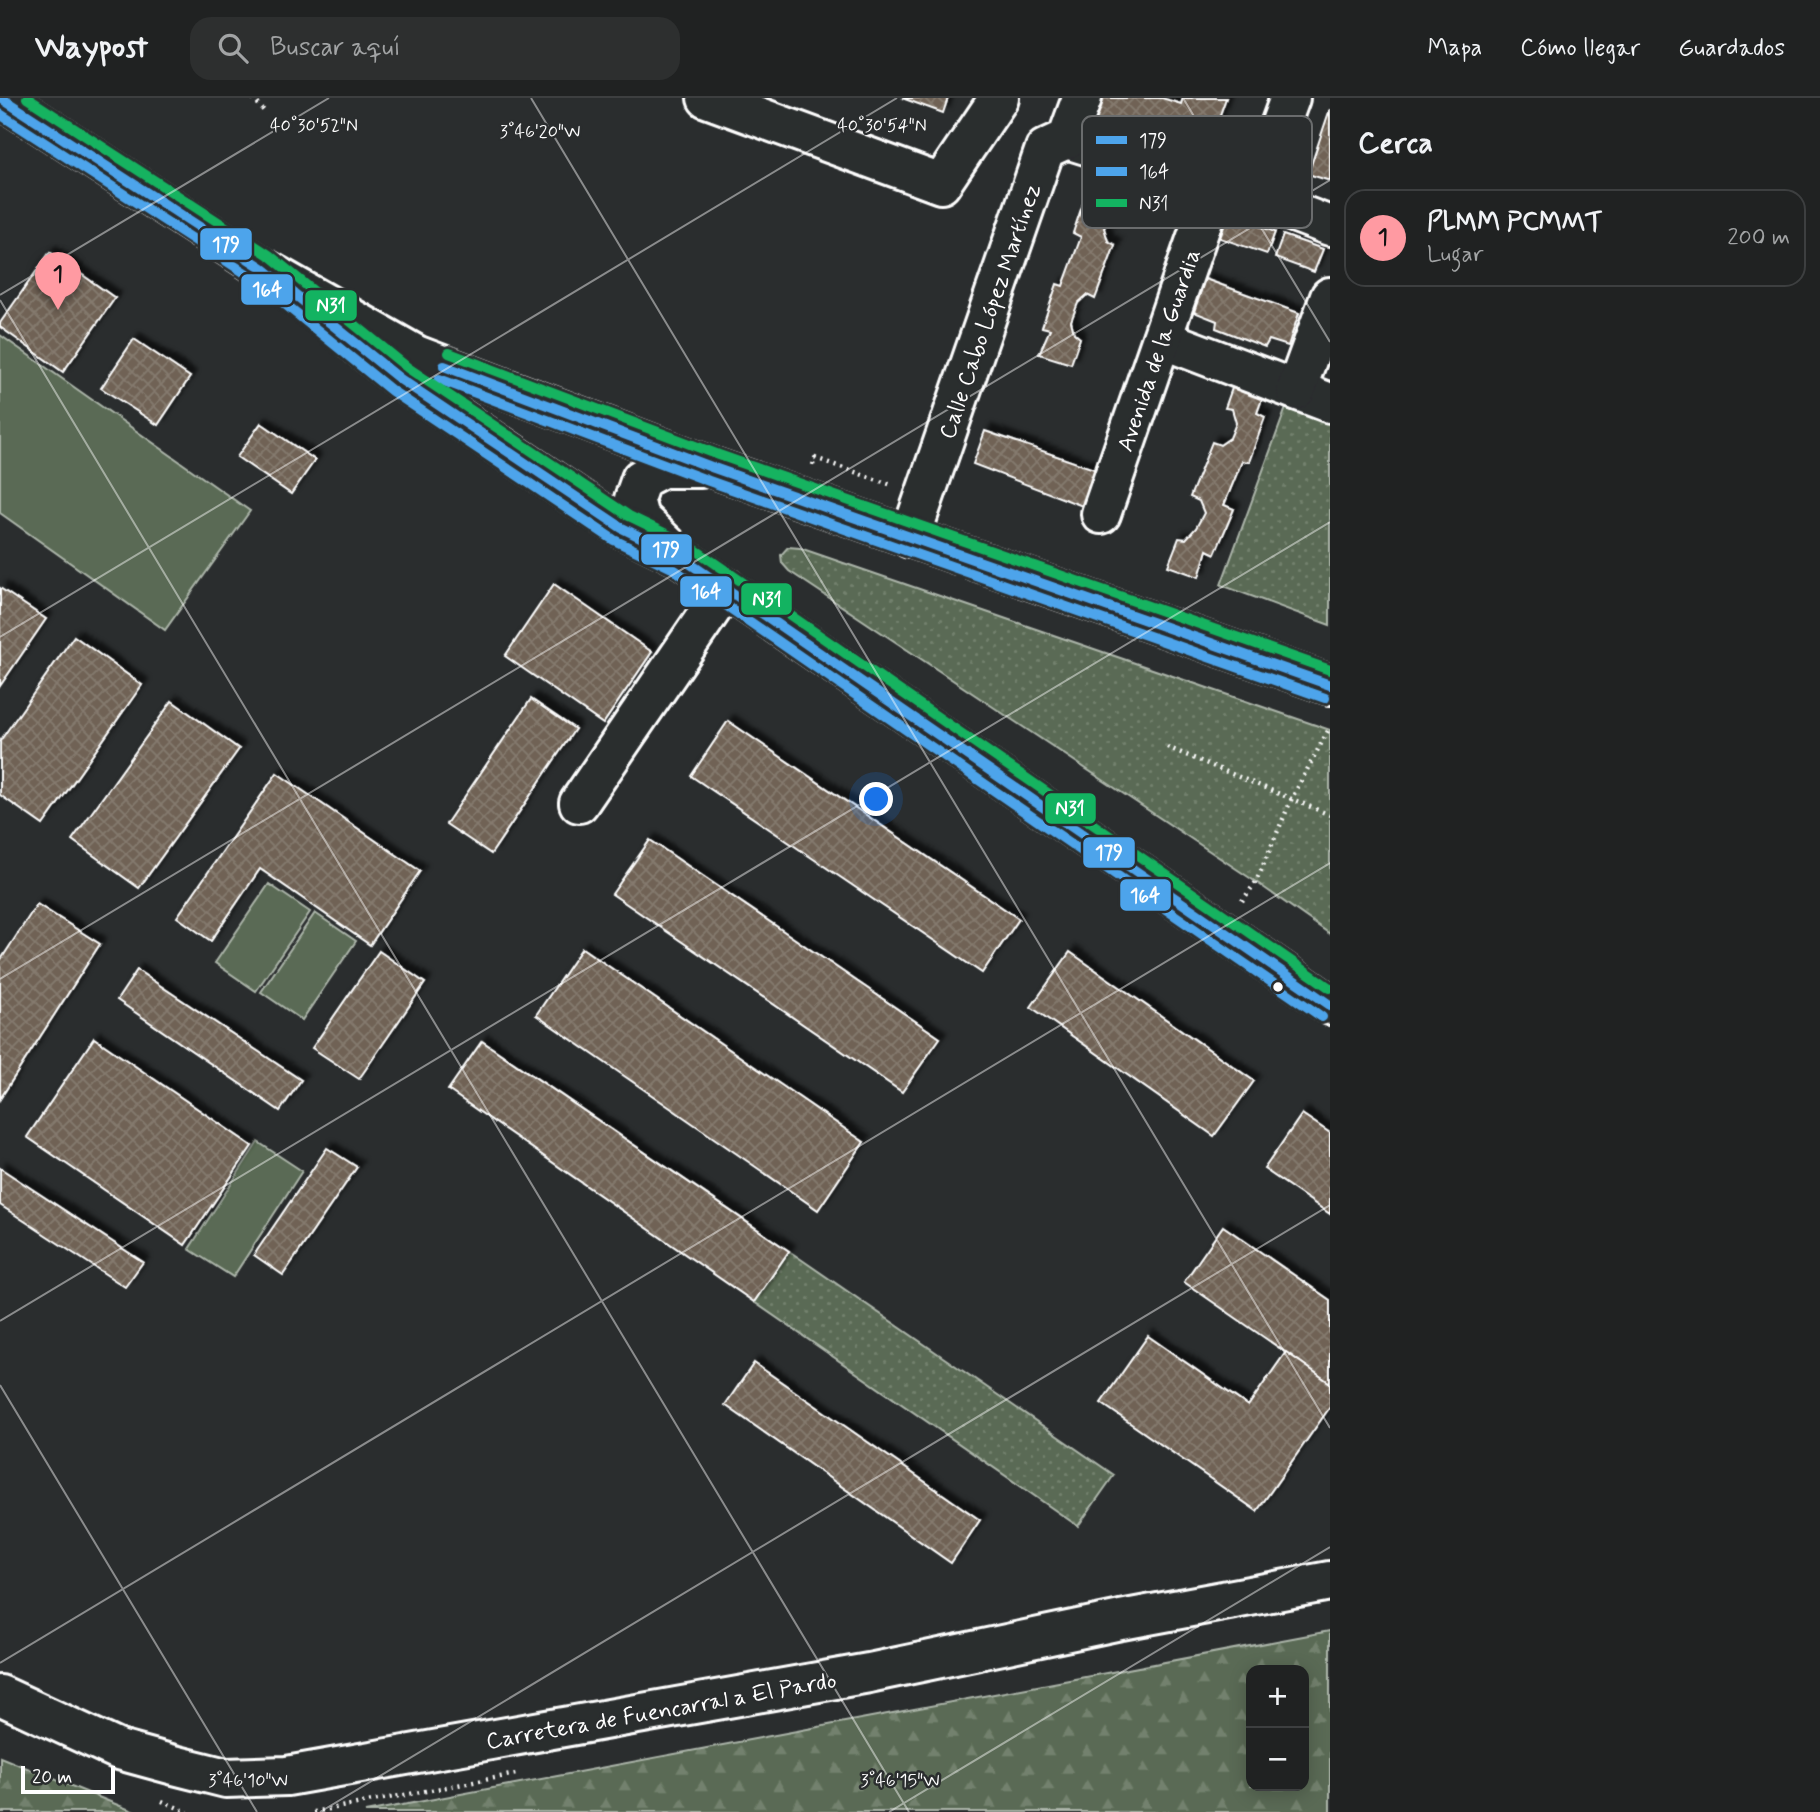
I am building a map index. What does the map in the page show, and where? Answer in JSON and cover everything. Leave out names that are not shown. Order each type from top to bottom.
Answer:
[{"type":"street","points":[[1,98],[261,267],[416,355],[714,468],[1330,685]]},
{"type":"street","points":[[707,98],[941,184],[999,98]]},
{"type":"street","points":[[1082,98],[1067,139],[1082,144]]},
{"type":"street","points":[[1283,116],[1290,98]]},
{"type":"street","name":"Calle Cabo López Martínez","points":[[910,538],[1045,149],[1067,139]]},
{"type":"street","points":[[1312,219],[1330,226]]},
{"type":"street","name":"Avenida de la Guardia","points":[[1101,514],[1200,228]]},
{"type":"street","points":[[261,267],[400,379],[622,528],[679,556],[1330,1004]]},
{"type":"street","points":[[1162,339],[1313,397],[1330,298]]},
{"type":"street","points":[[679,556],[639,518],[634,499],[641,479],[662,468],[714,468]]},
{"type":"street","points":[[579,803],[726,588]]},
{"type":"street","name":"Carretera de Fuencarral a El Pardo","points":[[0,1695],[120,1750],[226,1777],[287,1776],[869,1673],[1121,1620],[1330,1581]]},
{"type":"path","points":[[253,98],[264,111]]},
{"type":"path","points":[[1221,930],[1256,882],[1292,798],[1330,727]]},
{"type":"path","points":[[1167,747],[1330,814]]},
{"type":"green space","points":[[0,335],[250,511],[165,630],[0,513]]},
{"type":"green space","points":[[1290,397],[1330,412],[1330,625],[1221,585]]},
{"type":"green space","points":[[788,547],[800,548],[1330,730],[1330,934],[789,571],[782,563],[781,555]]},
{"type":"green space","points":[[269,884],[310,912],[256,991],[215,963]]},
{"type":"green space","points":[[315,913],[356,941],[302,1020],[261,992]]},
{"type":"green space","points":[[258,1142],[302,1171],[233,1277],[189,1249]]},
{"type":"green space","points":[[789,1251],[1114,1475],[1078,1526],[754,1302]]},
{"type":"green space","points":[[1330,1631],[1330,1812],[365,1812]]},
{"type":"green space","points":[[0,1757],[135,1812],[0,1812]]},
{"type":"building","points":[[902,98],[948,98],[943,113]]},
{"type":"building","points":[[1097,98],[1162,98],[1181,104],[1183,98],[1226,98],[1220,116],[1090,116]]},
{"type":"building","points":[[1330,109],[1330,181],[1312,175],[1312,162]]},
{"type":"building","points":[[1082,206],[1082,228],[1104,228],[1108,241],[1115,245],[1095,299],[1087,295],[1078,303],[1071,321],[1074,333],[1080,338],[1071,364],[1039,354],[1050,329],[1042,327],[1057,284],[1063,286],[1081,237],[1073,233]]},
{"type":"building","points":[[1223,228],[1264,228],[1275,232],[1267,254],[1220,238]]},
{"type":"building","points":[[1283,235],[1323,249],[1314,272],[1275,258]]},
{"type":"building","points":[[50,252],[115,298],[63,372],[0,327],[0,323]]},
{"type":"building","points":[[1205,279],[1299,313],[1288,346],[1269,340],[1265,347],[1216,328],[1217,321],[1194,312]]},
{"type":"building","points":[[134,339],[190,377],[158,425],[101,388]]},
{"type":"building","points":[[1236,377],[1266,388],[1257,413],[1265,417],[1249,462],[1242,461],[1224,505],[1234,509],[1215,554],[1207,550],[1199,577],[1168,566],[1179,538],[1186,539],[1204,513],[1199,501],[1190,497],[1212,442],[1220,445],[1230,438],[1236,423],[1232,409],[1225,408]]},
{"type":"building","points":[[261,423],[315,460],[291,494],[237,457]]},
{"type":"building","points":[[985,431],[1097,470],[1085,507],[973,464]]},
{"type":"building","points":[[554,584],[652,652],[603,724],[505,656]]},
{"type":"building","points":[[0,588],[46,619],[0,686]]},
{"type":"building","points":[[74,636],[142,685],[43,825],[0,795],[0,741]]},
{"type":"building","points":[[531,699],[575,729],[491,854],[446,824]]},
{"type":"building","points":[[172,701],[239,749],[139,888],[72,840]]},
{"type":"building","points":[[728,721],[1019,919],[982,973],[691,776]]},
{"type":"building","points":[[277,773],[420,871],[370,945],[260,869],[211,941],[177,917]]},
{"type":"building","points":[[650,840],[940,1038],[902,1092],[612,894]]},
{"type":"building","points":[[37,904],[100,944],[0,1099],[0,961]]},
{"type":"building","points":[[582,948],[864,1142],[818,1210],[536,1015]]},
{"type":"building","points":[[379,951],[425,983],[359,1079],[312,1048]]},
{"type":"building","points":[[1070,952],[1254,1081],[1214,1136],[1031,1007]]},
{"type":"building","points":[[137,970],[301,1080],[280,1111],[117,1000]]},
{"type":"building","points":[[94,1038],[252,1146],[185,1245],[27,1137]]},
{"type":"building","points":[[482,1041],[789,1251],[754,1302],[448,1090]]},
{"type":"building","points":[[1302,1114],[1330,1133],[1330,1214],[1264,1169]]},
{"type":"building","points":[[327,1148],[357,1167],[283,1275],[254,1255]]},
{"type":"building","points":[[0,1168],[143,1262],[125,1287],[0,1205]]},
{"type":"building","points":[[1223,1226],[1330,1300],[1330,1383],[1184,1282]]},
{"type":"building","points":[[1148,1336],[1248,1406],[1286,1352],[1330,1383],[1330,1407],[1257,1511],[1101,1403]]},
{"type":"building","points":[[754,1363],[980,1520],[951,1563],[725,1405]]},
{"type":"transit line","name":"179","points":[[1,98],[261,267],[400,379],[622,528],[679,556],[1330,1005]]},
{"type":"transit line","name":"N31","points":[[27,98],[269,255],[408,368],[629,516],[687,544],[1330,988]]},
{"type":"transit line","name":"164","points":[[0,114],[253,278],[392,391],[614,540],[672,568],[1322,1017]]},
{"type":"transit line","name":"N31","points":[[449,353],[719,455],[1330,670]]},
{"type":"transit line","name":"179","points":[[444,366],[714,468],[1330,685]]},
{"type":"transit line","name":"164","points":[[439,379],[709,481],[1325,698]]},
{"type":"place","name":"PLMM PCMMT","points":[[58,310]]}]
